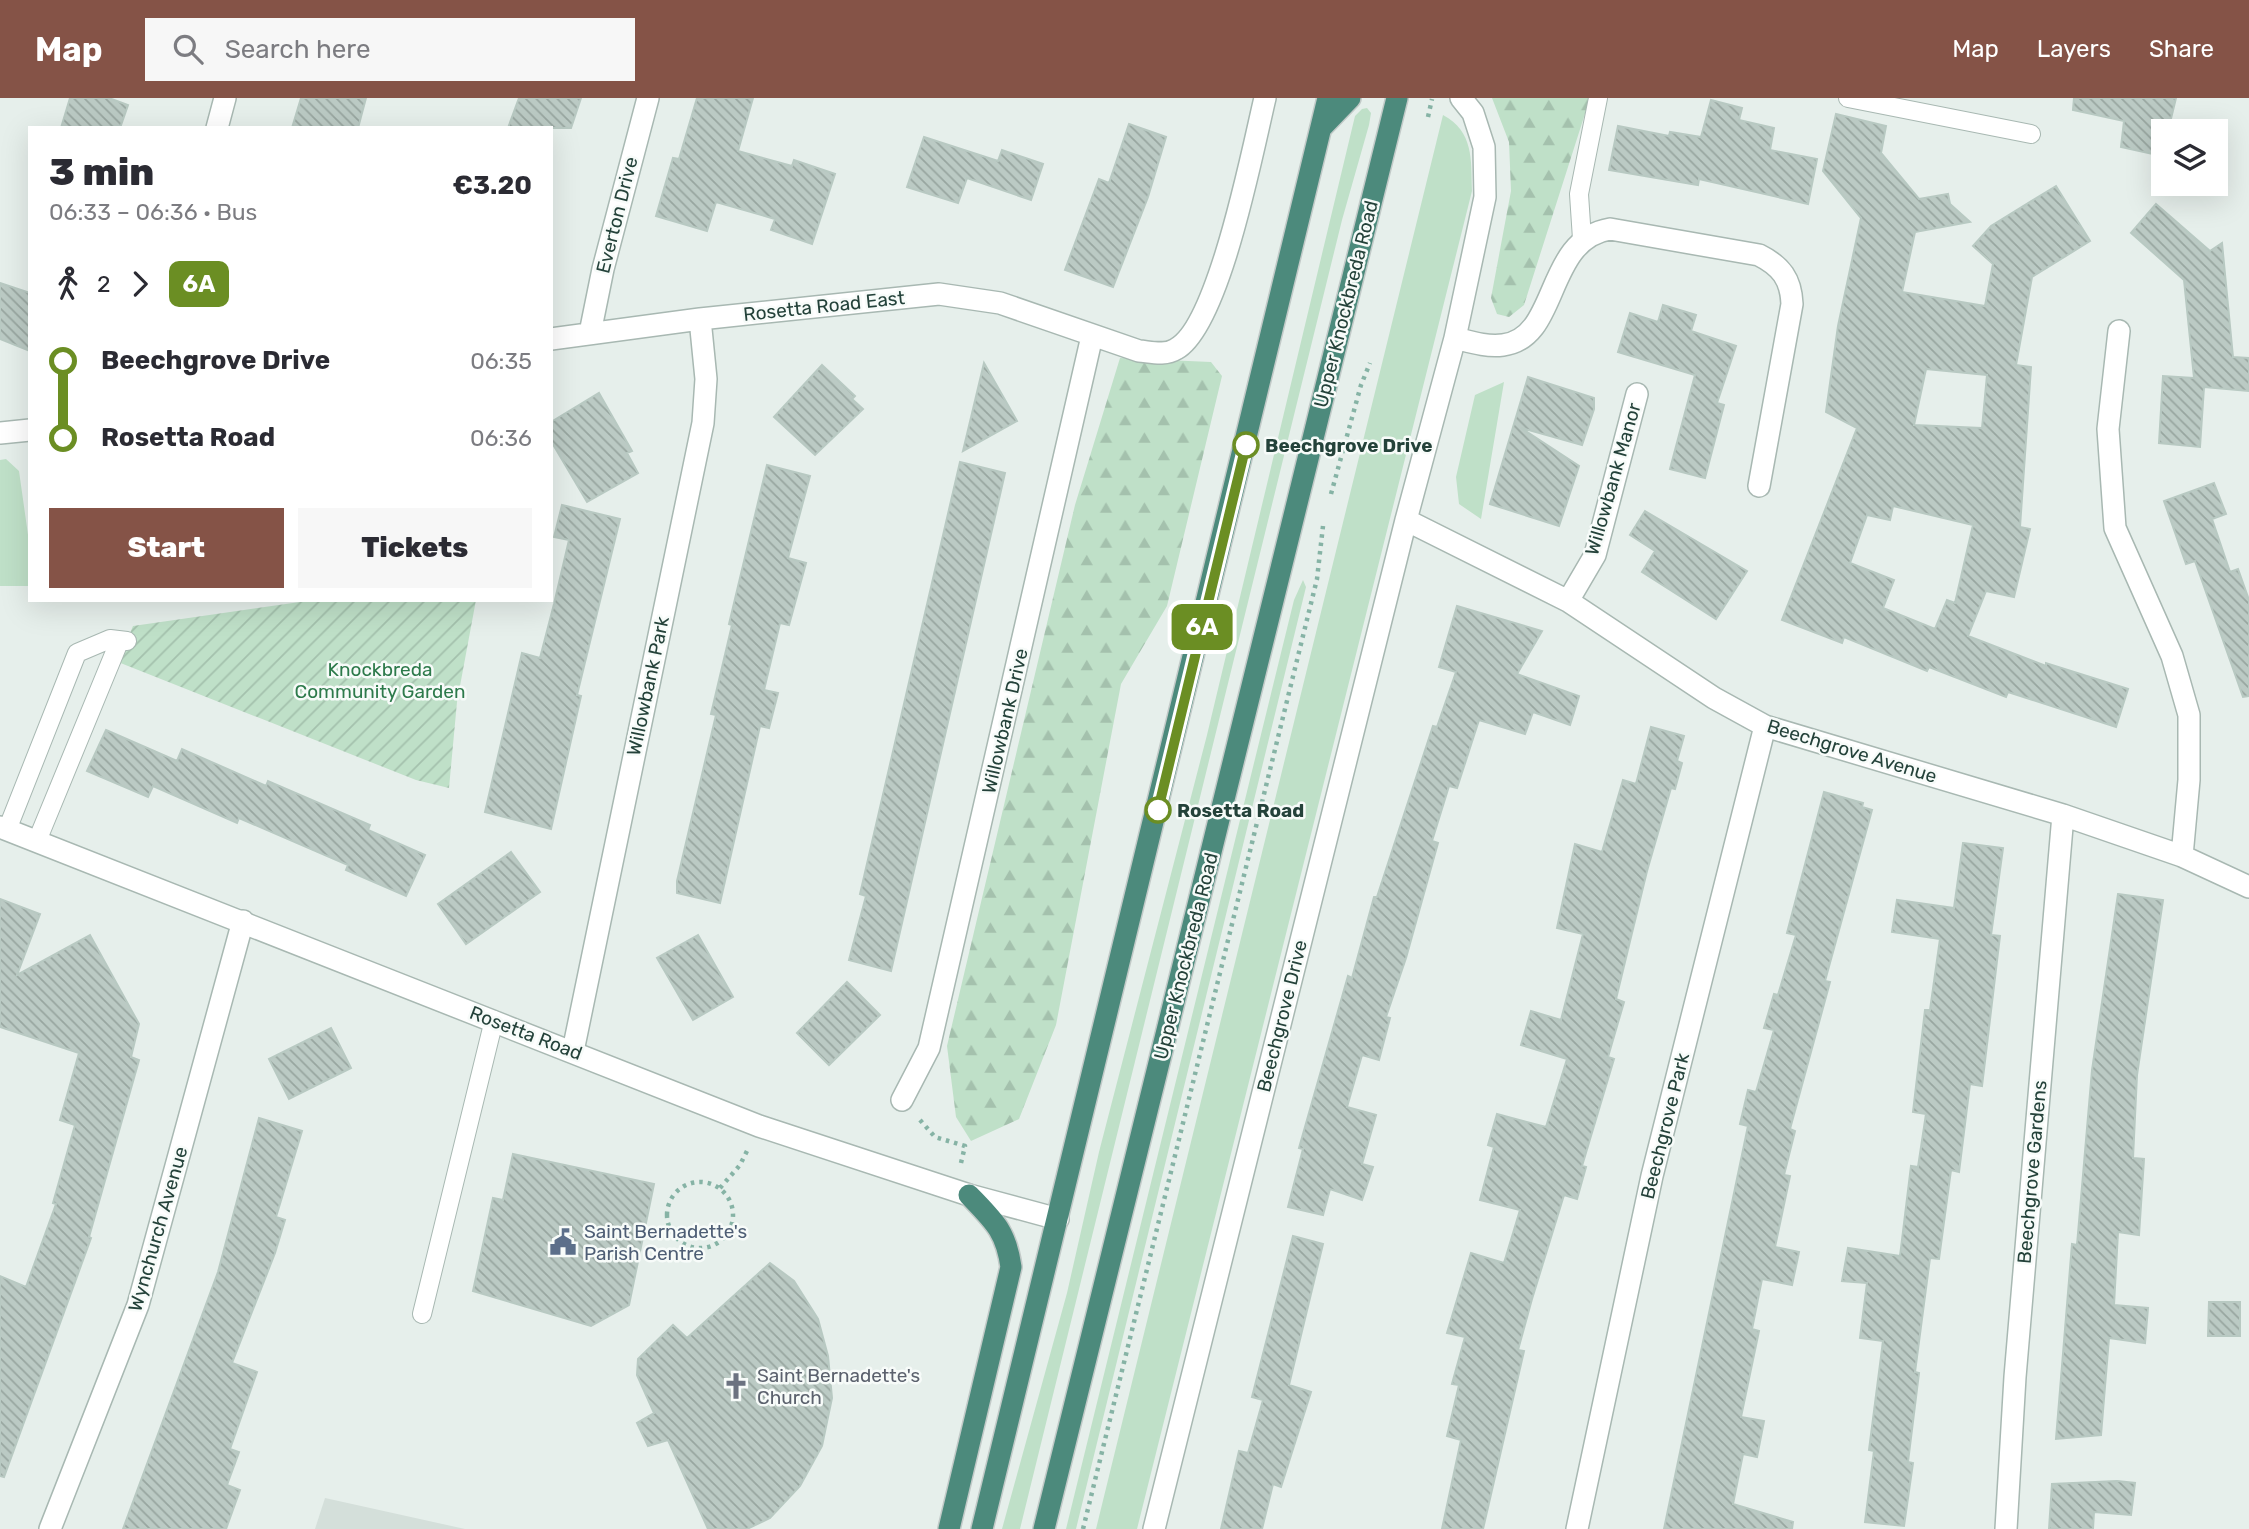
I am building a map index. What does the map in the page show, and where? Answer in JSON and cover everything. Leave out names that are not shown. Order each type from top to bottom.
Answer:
[{"type":"highway","points":[[982,1529],[1328,98]]},
{"type":"highway","points":[[1321,128],[1350,98]]},
{"type":"highway","name":"Upper Knockbreda Road","points":[[1044,1529],[1397,98]]},
{"type":"highway","points":[[949,1529],[1012,1267],[1008,1245],[1001,1228],[969,1195]]},
{"type":"street","points":[[218,126],[225,98]]},
{"type":"street","name":"Everton Drive","points":[[590,332],[603,269],[648,98]]},
{"type":"street","points":[[1093,336],[1139,351],[1160,354],[1175,350],[1186,341],[1213,290],[1230,240],[1265,98]]},
{"type":"street","name":"Beechgrove Drive","points":[[1154,1529],[1406,520],[1455,338],[1485,197],[1487,164],[1473,113],[1461,98]]},
{"type":"street","points":[[1455,338],[1484,345],[1504,345],[1522,339],[1534,327],[1559,272],[1582,239],[1596,231],[1610,229],[1744,250],[1774,263],[1785,274],[1791,288],[1792,304],[1759,486]]},
{"type":"street","name":"Rosetta Road East","points":[[553,339],[700,319],[939,294],[1000,303],[1093,336]]},
{"type":"street","name":"Willowbank Park","points":[[573,1051],[703,423],[706,379],[700,319]]},
{"type":"street","points":[[2119,331],[2108,429],[2115,528],[2172,656],[2189,715],[2189,780],[2182,856]]},
{"type":"street","name":"Willowbank Drive","points":[[902,1100],[929,1048],[1093,336]]},
{"type":"street","name":"Willowbank Manor","points":[[1568,601],[1595,555],[1637,394]]},
{"type":"street","points":[[0,433],[28,430]]},
{"type":"street","name":"Beechgrove Avenue","points":[[1406,520],[1568,601],[1714,698],[1765,726],[2063,815],[2182,856],[2249,886]]},
{"type":"street","name":"Beechgrove Park","points":[[1577,1529],[1651,1176],[1765,726]]},
{"type":"street","name":"Beechgrove Gardens","points":[[2006,1529],[2017,1350],[2063,815]]},
{"type":"street","name":"Rosetta Road","points":[[4,829],[759,1126],[969,1195],[1058,1219]]},
{"type":"street","name":"Wynchurch Avenue","points":[[50,1529],[138,1305],[243,921]]},
{"type":"lane","points":[[1582,239],[1579,194],[1598,98]]},
{"type":"lane","points":[[1848,98],[2031,134]]},
{"type":"lane","points":[[4,829],[77,653],[110,639],[123,641],[37,841]]},
{"type":"lane","points":[[422,1314],[494,1020]]},
{"type":"path","points":[[1428,117],[1432,98]]},
{"type":"path","points":[[1330,500],[1360,385],[1370,363]]},
{"type":"path","points":[[1083,1529],[1317,579],[1326,513]]},
{"type":"path","points":[[720,1188],[740,1165],[759,1126]]},
{"type":"path","points":[[935,1137],[965,1146],[961,1163],[968,1165]]},
{"type":"path","points":[[689,1183],[710,1183],[720,1188],[733,1207],[730,1230],[714,1245],[703,1248],[681,1243],[668,1227],[666,1216],[672,1196],[689,1183]]},
{"type":"shaded area","points":[[325,1498],[465,1529],[315,1529]]},
{"type":"green space","points":[[1492,98],[1590,98],[1524,305],[1509,317],[1497,314],[1491,298],[1511,191],[1509,142]]},
{"type":"green space","points":[[1367,108],[1371,113],[1369,125],[1342,220],[1020,1529],[1002,1529],[1067,1293],[1099,1152],[1207,735],[1355,116]]},
{"type":"green space","points":[[1443,115],[1453,122],[1466,138],[1471,157],[1472,191],[1137,1529],[1096,1529]]},
{"type":"green space","points":[[1120,358],[1211,362],[1222,376],[1167,606],[1121,684],[1056,1025],[1019,1119],[971,1141],[956,1117],[947,1046],[1075,505]]},
{"type":"green space","points":[[1504,382],[1481,519],[1459,504],[1456,477],[1475,395]]},
{"type":"green space","points":[[6,459],[19,471],[28,535],[28,586],[0,586],[0,460]]},
{"type":"green space","points":[[1303,580],[1306,587],[1076,1529],[1066,1529],[1294,600]]},
{"type":"green space","name":"Knockbreda Community Garden","points":[[300,602],[476,602],[457,702],[449,788],[416,780],[118,662],[133,626]]},
{"type":"building","points":[[70,98],[109,98],[128,105],[121,126],[62,126]]},
{"type":"building","points":[[301,98],[366,98],[359,126],[293,126]]},
{"type":"building","points":[[519,98],[581,98],[571,128],[509,126]]},
{"type":"building","points":[[697,98],[753,98],[738,151],[792,166],[794,160],[835,174],[812,244],[771,230],[775,219],[716,202],[707,231],[656,216],[673,158],[679,159]]},
{"type":"building","points":[[2074,98],[2176,98],[2171,119],[2151,119],[2151,154],[2121,147],[2124,121],[2073,110]]},
{"type":"building","points":[[1711,100],[1742,108],[1739,120],[1774,128],[1770,150],[1817,159],[1808,204],[1699,179],[1698,185],[1609,170],[1618,126],[1669,136],[1670,132],[1701,137]]},
{"type":"building","points":[[1836,114],[1886,126],[1881,153],[1919,199],[1948,194],[1950,204],[1970,222],[1915,232],[1902,292],[1985,306],[1993,264],[1973,246],[1991,226],[2056,186],[2090,241],[2032,277],[2016,365],[2031,367],[2020,527],[2030,529],[2014,597],[1986,591],[1968,636],[2046,666],[2046,663],[2128,689],[2116,727],[2008,692],[2006,697],[1929,667],[1927,671],[1844,637],[1842,643],[1782,620],[1857,428],[1826,412],[1838,326],[1861,218],[1823,171]],"holes":[[[1926,369],[1987,375],[1982,428],[1914,425]],[[1893,506],[1973,525],[1955,603],[1947,600],[1935,629],[1883,608],[1894,580],[1850,563],[1867,515],[1890,520]]]},
{"type":"building","points":[[1129,124],[1166,137],[1148,197],[1113,287],[1065,270],[1099,179],[1109,183]]},
{"type":"building","points":[[924,137],[998,161],[1002,150],[1043,164],[1031,200],[967,178],[958,203],[907,187]]},
{"type":"building","points":[[2156,204],[2210,251],[2222,243],[2233,357],[2249,358],[2249,391],[2204,387],[2200,447],[2159,443],[2163,376],[2194,378],[2184,280],[2131,233]]},
{"type":"building","points":[[0,283],[28,292],[28,350],[0,339]]},
{"type":"building","points":[[1663,305],[1696,315],[1691,331],[1736,346],[1717,403],[1724,405],[1705,478],[1670,469],[1695,375],[1618,352],[1630,313],[1658,322]]},
{"type":"building","points":[[984,363],[1017,421],[963,451]]},
{"type":"building","points":[[822,365],[855,396],[852,399],[863,409],[815,455],[774,417]]},
{"type":"building","points":[[1528,377],[1594,398],[1594,409],[1582,445],[1521,428],[1579,466],[1559,526],[1490,504]]},
{"type":"building","points":[[599,393],[632,451],[627,453],[638,473],[587,502],[553,444],[553,421]]},
{"type":"building","points":[[960,462],[1005,473],[891,971],[849,960],[866,896],[860,894]]},
{"type":"building","points":[[767,465],[810,476],[788,558],[806,563],[789,625],[780,623],[764,690],[778,693],[769,728],[760,726],[720,903],[677,893],[677,881],[716,715],[711,714],[732,625],[729,624]]},
{"type":"building","points":[[2214,483],[2226,514],[2212,519],[2230,572],[2238,569],[2249,600],[2249,696],[2243,697],[2195,561],[2186,564],[2164,501]]},
{"type":"building","points":[[562,505],[620,519],[577,695],[581,696],[551,829],[485,812],[522,653],[540,658],[554,604],[569,540],[554,537]]},
{"type":"building","points":[[1645,511],[1747,571],[1716,619],[1642,572],[1655,551],[1630,535]]},
{"type":"building","points":[[1457,606],[1542,631],[1517,674],[1579,696],[1570,725],[1533,712],[1525,734],[1479,720],[1457,788],[1449,786],[1432,841],[1438,843],[1406,958],[1386,1017],[1390,1018],[1379,1060],[1362,1055],[1347,1107],[1376,1115],[1362,1164],[1373,1167],[1362,1200],[1330,1189],[1323,1215],[1288,1207],[1303,1149],[1299,1148],[1348,976],[1352,978],[1374,897],[1377,897],[1433,726],[1437,727],[1456,672],[1439,667]]},
{"type":"building","points":[[1651,727],[1684,736],[1677,761],[1682,763],[1675,789],[1671,788],[1647,871],[1616,999],[1624,1002],[1608,1057],[1614,1059],[1582,1166],[1586,1167],[1577,1199],[1564,1195],[1532,1299],[1518,1350],[1524,1351],[1483,1529],[1442,1529],[1461,1440],[1447,1436],[1459,1385],[1452,1384],[1465,1337],[1447,1333],[1471,1253],[1504,1263],[1520,1210],[1480,1200],[1494,1147],[1488,1145],[1497,1114],[1546,1127],[1567,1059],[1521,1045],[1531,1011],[1561,1020],[1583,934],[1557,928],[1575,844],[1602,852],[1623,780],[1636,784]]},
{"type":"building","points":[[106,730],[177,761],[182,749],[266,786],[268,781],[370,825],[368,830],[425,855],[406,896],[346,870],[348,865],[239,818],[237,823],[153,786],[148,797],[87,771]]},
{"type":"building","points":[[1824,792],[1863,803],[1862,807],[1872,810],[1825,981],[1830,982],[1790,1129],[1795,1131],[1784,1175],[1790,1176],[1775,1247],[1799,1252],[1792,1285],[1762,1279],[1752,1329],[1759,1331],[1741,1417],[1764,1421],[1757,1457],[1743,1454],[1733,1504],[1793,1522],[1792,1529],[1664,1529],[1748,1126],[1740,1124],[1748,1090],[1756,1092],[1774,1030],[1764,1028],[1774,994],[1778,995],[1796,935],[1787,933]]},
{"type":"building","points":[[1963,843],[2003,848],[1991,935],[2000,936],[1982,1086],[1970,1084],[1959,1172],[1951,1170],[1939,1259],[1930,1258],[1915,1372],[1919,1373],[1908,1462],[1913,1463],[1904,1526],[1865,1522],[1874,1451],[1869,1450],[1883,1341],[1860,1338],[1867,1283],[1842,1281],[1848,1248],[1900,1256],[1911,1166],[1918,1167],[1926,1114],[1913,1112],[1925,1010],[1930,1010],[1940,939],[1892,932],[1897,900],[1954,908]]},
{"type":"building","points":[[511,852],[540,892],[466,944],[438,904]]},
{"type":"building","points":[[2118,894],[2163,900],[2137,1075],[2133,1158],[2144,1159],[2139,1235],[2118,1232],[2114,1305],[2148,1308],[2145,1343],[2109,1338],[2101,1435],[2056,1439],[2072,1244],[2077,1245],[2092,1070]]},
{"type":"building","points":[[0,899],[40,914],[17,975],[90,935],[139,1024],[131,1057],[139,1060],[89,1237],[91,1238],[4,1477],[0,1476],[0,1276],[26,1287],[56,1204],[53,1203],[75,1125],[60,1120],[79,1053],[0,1027]]},
{"type":"building","points":[[698,935],[733,997],[693,1020],[657,958]]},
{"type":"building","points":[[847,982],[880,1015],[829,1065],[797,1033]]},
{"type":"building","points":[[331,1028],[351,1068],[289,1099],[269,1059]]},
{"type":"building","points":[[259,1118],[302,1131],[276,1217],[285,1220],[232,1363],[257,1372],[230,1449],[239,1452],[227,1485],[240,1490],[226,1529],[123,1529],[218,1272]]},
{"type":"building","name":"Saint Bernadette's Parish Centre","points":[[513,1154],[654,1184],[629,1305],[591,1326],[473,1291],[493,1198],[503,1200]]},
{"type":"building","points":[[1293,1236],[1323,1244],[1289,1385],[1311,1392],[1281,1487],[1273,1484],[1262,1529],[1221,1529],[1239,1451],[1248,1453],[1263,1400],[1252,1397]]},
{"type":"building","name":"Saint Bernadette's Church","points":[[770,1263],[794,1281],[818,1319],[828,1356],[832,1398],[822,1446],[800,1486],[770,1518],[747,1529],[708,1529],[668,1440],[648,1446],[637,1423],[654,1413],[637,1375],[638,1359],[673,1325],[687,1338]]},
{"type":"building","points":[[2209,1302],[2240,1302],[2240,1336],[2208,1336]]},
{"type":"building","points":[[2117,1481],[2135,1483],[2131,1515],[2094,1512],[2093,1529],[2049,1529],[2052,1484]]},
{"type":"bus line","name":"6A","points":[[1158,810],[1246,445]]},
{"type":"place","name":"Beechgrove Drive","points":[[1246,445]]},
{"type":"place","name":"Rosetta Road","points":[[1158,810]]},
{"type":"place","name":"Saint Bernadette's Parish Centre","points":[[563,1242]]},
{"type":"place","name":"Saint Bernadette's Church","points":[[736,1386]]}]
